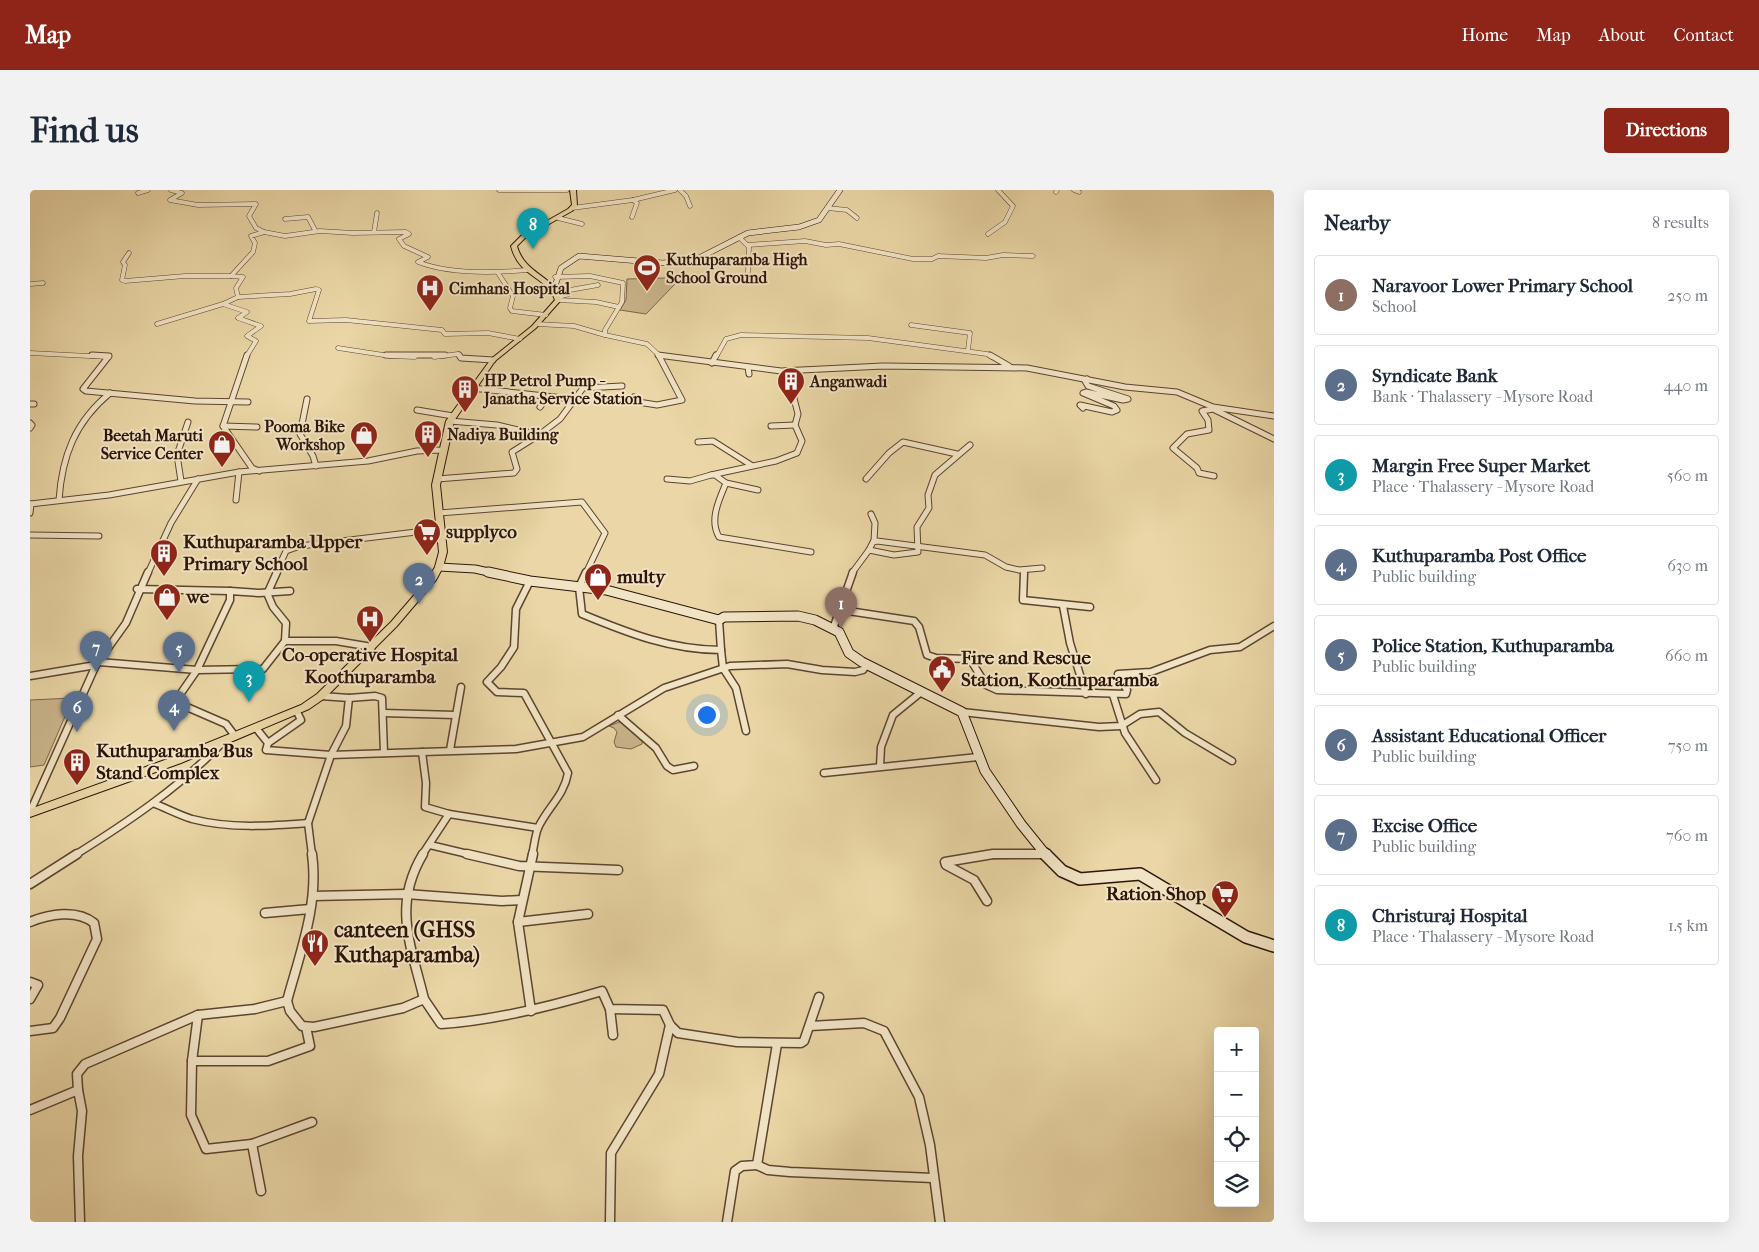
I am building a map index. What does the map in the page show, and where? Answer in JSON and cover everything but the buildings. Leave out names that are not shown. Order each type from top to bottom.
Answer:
[{"type":"main road","points":[[556,288],[527,270],[517,258],[514,246],[524,236],[558,218],[572,208],[575,200],[573,190]]},
{"type":"main road","points":[[30,813],[159,767],[297,712],[321,696],[372,647],[421,595],[439,567],[443,552],[437,480],[452,418],[493,360],[517,338],[537,324],[546,314],[563,265],[579,256],[663,263],[687,261],[705,256],[748,233],[811,224],[818,220],[840,190]]},
{"type":"main road","points":[[439,567],[482,570],[530,581],[634,596],[719,620],[724,618],[798,616],[815,620],[842,636],[849,653],[867,665],[920,693],[962,712],[970,727],[978,757],[1020,822],[1062,873],[1082,880],[1126,872],[1140,874],[1246,937],[1274,946]]},
{"type":"street","points":[[138,192],[148,190]]},
{"type":"street","points":[[171,190],[182,193],[170,200],[198,205],[256,202],[255,208],[249,216],[256,228],[266,233]]},
{"type":"street","points":[[499,190],[567,190]]},
{"type":"street","points":[[572,208],[633,200],[675,190]]},
{"type":"street","points":[[680,190],[686,196],[690,206]]},
{"type":"street","points":[[988,234],[1005,222],[1013,206],[1011,201],[998,190]]},
{"type":"street","points":[[1074,190],[1079,192]]},
{"type":"street","points":[[632,217],[637,203],[633,200]]},
{"type":"street","points":[[827,208],[847,210],[857,218]]},
{"type":"street","points":[[374,232],[377,213]]},
{"type":"street","points":[[286,219],[308,217],[315,230]]},
{"type":"street","points":[[558,218],[582,224]]},
{"type":"street","points":[[231,276],[253,252],[255,243],[251,236],[257,233],[266,233],[290,237],[315,230],[350,233],[409,233],[399,239],[406,248],[428,257],[418,262],[446,270],[468,271],[474,269],[498,273],[527,270]]},
{"type":"street","points":[[739,237],[748,245],[750,252],[748,272]]},
{"type":"street","points":[[748,245],[810,241],[923,259],[932,259],[938,256],[986,258],[1033,256]]},
{"type":"street","points":[[129,253],[123,262],[125,265],[122,280],[185,276],[231,276],[243,278],[236,288],[238,297]]},
{"type":"street","points":[[498,273],[513,296],[510,308],[512,311],[546,314]]},
{"type":"street","points":[[556,288],[570,275],[618,280],[623,283],[625,296],[605,330],[605,335]]},
{"type":"street","points":[[30,284],[43,283]]},
{"type":"street","points":[[556,288],[569,294],[570,290],[598,285]]},
{"type":"street","points":[[556,288],[596,302],[620,307]]},
{"type":"street","points":[[157,324],[223,304],[238,297],[319,290],[309,321],[364,321],[442,330],[445,334],[488,333],[517,338]]},
{"type":"street","points":[[223,304],[247,312],[238,318],[261,326],[247,336],[256,341],[241,362],[223,426],[228,436],[246,455],[252,468],[259,470]]},
{"type":"street","points":[[305,315],[311,316]]},
{"type":"street","points":[[537,324],[578,326],[605,335],[647,344],[659,356],[682,400],[672,403],[648,404],[632,401],[634,396]]},
{"type":"street","points":[[910,325],[970,333],[968,350]]},
{"type":"street","points":[[712,363],[726,339],[741,335],[868,338],[968,350],[987,354],[1008,365]]},
{"type":"street","points":[[338,348],[390,356],[430,357],[458,354],[461,358],[493,360]]},
{"type":"street","points":[[30,353],[110,356],[83,389],[110,393],[248,402]]},
{"type":"street","points":[[659,356],[787,371],[883,366],[1008,365],[1125,387],[1177,392],[1274,439]]},
{"type":"street","points":[[1008,365],[1010,358]]},
{"type":"street","points":[[748,367],[748,374]]},
{"type":"street","points":[[667,479],[690,481],[776,461],[797,453],[802,441],[795,425],[798,414],[787,371]]},
{"type":"street","points":[[1083,408],[1080,405],[1112,412],[1117,410],[1114,406],[1084,393],[1086,392],[1123,400],[1128,399],[1126,396],[1088,386],[1085,381],[1087,379]]},
{"type":"street","points":[[437,480],[514,472],[517,469],[512,452],[560,419],[583,388],[622,386]]},
{"type":"street","points":[[472,388],[573,399]]},
{"type":"street","points":[[59,500],[61,470],[69,442],[92,410],[110,393]]},
{"type":"street","points":[[540,406],[547,397]]},
{"type":"street","points":[[306,399],[300,434],[313,456],[316,466]]},
{"type":"street","points":[[1214,476],[1199,473],[1197,468],[1173,448],[1187,434],[1196,434],[1209,430],[1208,420],[1202,411],[1213,408],[1274,416]]},
{"type":"street","points":[[417,410],[539,435]]},
{"type":"street","points":[[181,481],[177,455],[188,422]]},
{"type":"street","points":[[30,423],[32,424],[30,428]]},
{"type":"street","points":[[771,426],[795,425]]},
{"type":"street","points":[[223,426],[257,427]]},
{"type":"street","points":[[698,442],[713,441],[751,466]]},
{"type":"street","points":[[866,479],[889,453],[903,442],[957,454]]},
{"type":"street","points":[[869,550],[894,554],[916,554],[917,527],[929,508],[928,495],[935,475],[957,454],[970,445]]},
{"type":"street","points":[[30,513],[31,504],[149,489],[198,478],[259,470],[368,461],[417,451],[443,450]]},
{"type":"street","points":[[236,500],[240,472]]},
{"type":"street","points":[[711,475],[715,475],[726,483],[758,490]]},
{"type":"street","points":[[30,813],[97,664],[122,630],[134,608],[137,589],[144,580],[184,499],[198,478]]},
{"type":"street","points":[[726,483],[717,510],[715,528],[719,537],[811,552]]},
{"type":"street","points":[[439,513],[511,509],[582,502],[605,533],[579,587],[582,614],[636,637],[676,648],[721,650]]},
{"type":"street","points":[[833,629],[842,610],[849,580],[862,564],[874,541],[875,522],[871,514]]},
{"type":"street","points":[[30,676],[97,664],[197,670],[263,669],[285,641],[286,623],[273,607],[267,592],[286,550],[300,546],[441,529]]},
{"type":"street","points":[[30,535],[99,536]]},
{"type":"street","points":[[874,541],[985,555],[1001,565],[1024,573],[1042,568]]},
{"type":"street","points":[[1024,573],[1023,600],[1033,604],[1090,607]]},
{"type":"street","points":[[530,581],[516,609],[514,647],[501,667],[486,682],[498,692],[524,694],[568,773],[566,784],[559,798],[538,828],[518,922],[531,1011]]},
{"type":"street","points":[[137,589],[290,591]]},
{"type":"street","points":[[230,591],[230,600],[197,670],[179,696],[180,704],[226,724],[235,736]]},
{"type":"street","points":[[1064,606],[1070,642],[1086,694]]},
{"type":"street","points":[[842,610],[914,621],[919,627],[928,655],[936,658],[970,659],[991,691],[1113,696],[1126,694],[1127,692],[1118,674],[1151,672],[1188,660],[1210,650],[1240,646],[1274,626]]},
{"type":"street","points":[[719,620],[723,668],[736,688],[746,732]]},
{"type":"street","points":[[285,641],[336,641],[372,647]]},
{"type":"street","points":[[297,712],[301,720],[268,743],[266,750],[332,755],[450,750],[492,752],[553,743],[590,735],[618,715],[664,688],[723,668],[741,664],[786,664],[822,670],[855,672],[863,670],[867,665]]},
{"type":"street","points":[[450,750],[461,687]]},
{"type":"street","points":[[880,766],[881,747],[893,715],[920,693]]},
{"type":"street","points":[[321,696],[349,698],[379,696],[382,698],[384,753]]},
{"type":"street","points":[[1113,696],[1117,704],[1121,726],[1135,751],[1156,780]]},
{"type":"street","points":[[192,1061],[268,1061],[285,1057],[310,1046],[306,1028],[299,1023],[290,1011],[287,1001],[313,896],[314,869],[308,823],[332,755],[346,726],[349,698]]},
{"type":"street","points":[[962,712],[1099,727],[1121,726],[1140,714],[1159,712],[1185,733],[1232,761]]},
{"type":"street","points":[[383,713],[455,715]]},
{"type":"street","points":[[618,715],[656,748],[667,766],[673,770],[694,766]]},
{"type":"street","points":[[256,728],[268,743]]},
{"type":"street","points":[[30,884],[153,803],[211,756],[224,741]]},
{"type":"street","points":[[422,752],[426,783],[425,807],[449,814],[538,828]]},
{"type":"street","points":[[824,773],[978,757]]},
{"type":"street","points":[[153,803],[192,820],[212,823],[271,825],[308,823]]},
{"type":"street","points":[[449,814],[410,881],[406,894],[405,914],[424,999],[441,1024],[478,1022],[531,1011],[602,991],[610,1009],[613,1034]]},
{"type":"street","points":[[430,845],[507,864],[529,867],[618,870]]},
{"type":"street","points":[[988,901],[974,880],[946,866],[944,862],[993,854],[1034,856],[1047,854]]},
{"type":"street","points":[[313,896],[406,894],[502,901],[522,900]]},
{"type":"street","points":[[265,913],[310,909]]},
{"type":"street","points":[[518,922],[588,914]]},
{"type":"street","points":[[30,922],[56,915],[83,916],[93,921],[97,939],[60,1018],[53,1028],[30,1031]]},
{"type":"street","points":[[30,982],[38,985],[30,999]]},
{"type":"street","points":[[610,1009],[662,1010],[670,1025],[678,1032],[710,1039],[776,1044],[804,1041],[819,997]]},
{"type":"street","points":[[306,1028],[403,1008],[424,999]]},
{"type":"street","points":[[80,1222],[78,1139],[82,1096],[78,1090],[77,1074],[85,1064],[198,1015],[255,1009],[287,1001]]},
{"type":"street","points":[[198,1015],[192,1061],[191,1116],[206,1149],[252,1144],[312,1122]]},
{"type":"street","points":[[810,1026],[864,1023],[884,1031],[919,1097],[930,1145],[940,1222]]},
{"type":"street","points":[[610,1222],[611,1153],[658,1074],[670,1025]]},
{"type":"street","points":[[757,1164],[772,1084],[776,1044]]},
{"type":"street","points":[[30,1110],[78,1090]]},
{"type":"street","points":[[252,1144],[261,1190]]},
{"type":"street","points":[[727,1222],[735,1171],[742,1166],[757,1164],[768,1170],[790,1172],[933,1178]]},
{"type":"shaded area","name":"Kuthuparamba High School Ground","points":[[667,278],[675,284],[646,314],[620,310],[626,300],[627,279]]},
{"type":"shaded area","points":[[73,698],[44,765],[30,767],[30,700]]},
{"type":"shaded area","points":[[627,719],[643,732],[642,744],[631,749],[616,747],[614,742],[617,732],[609,726]]},
{"type":"place","name":"Christuraj Hospital","points":[[533,249]]},
{"type":"place","name":"Kuthuparamba High School Ground","points":[[647,292]]},
{"type":"place","name":"Cimhans Hospital","points":[[430,312]]},
{"type":"place","name":"Anganwadi","points":[[791,405]]},
{"type":"place","name":"HP Petrol Pump - Janatha Service Station","points":[[465,413]]},
{"type":"place","name":"Nadiya Building","points":[[428,458]]},
{"type":"place","name":"Pooma Bike Workshop","points":[[364,459]]},
{"type":"place","name":"Beetah Maruti Service Center","points":[[222,468]]},
{"type":"place","name":"supplyco","points":[[427,556]]},
{"type":"place","name":"Kuthuparamba Upper Primary School","points":[[164,577]]},
{"type":"place","name":"multy","points":[[598,601]]},
{"type":"place","name":"Syndicate Bank","points":[[419,604]]},
{"type":"place","name":"we","points":[[167,621]]},
{"type":"place","name":"Naravoor Lower Primary School","points":[[841,628]]},
{"type":"place","name":"Co-operative Hospital Koothuparamba","points":[[370,643]]},
{"type":"place","name":"Excise Office","points":[[96,672]]},
{"type":"place","name":"Police Station, Kuthuparamba","points":[[179,673]]},
{"type":"place","name":"Fire and Rescue Station, Koothuparamba","points":[[942,693]]},
{"type":"place","name":"Margin Free Super Market","points":[[249,702]]},
{"type":"place","name":"Kuthuparamba Post Office","points":[[174,731]]},
{"type":"place","name":"Assistant Educational Officer","points":[[77,732]]},
{"type":"place","name":"Kuthuparamba Bus Stand Complex","points":[[77,786]]},
{"type":"place","name":"Ration Shop","points":[[1225,918]]},
{"type":"place","name":"canteen (GHSS Kuthaparamba)","points":[[315,967]]}]
